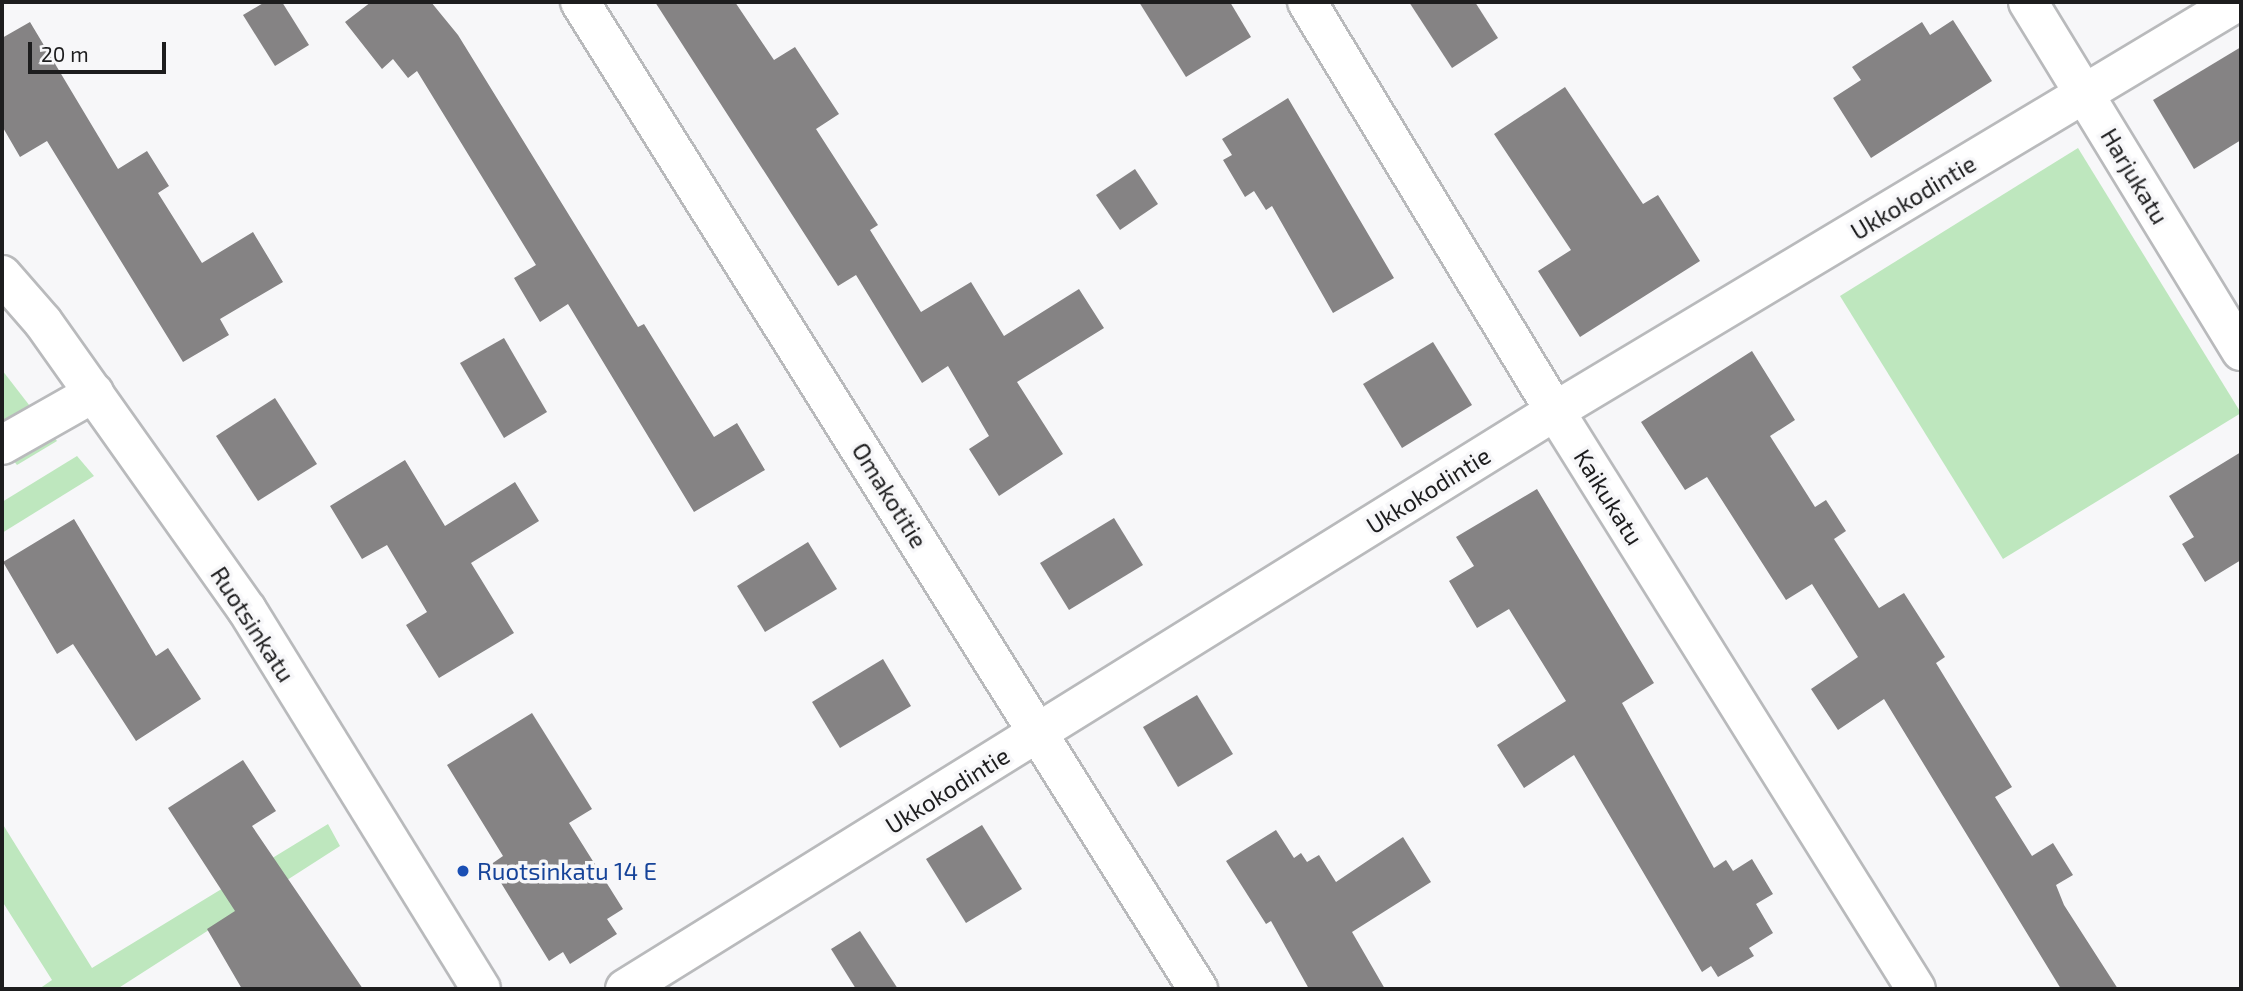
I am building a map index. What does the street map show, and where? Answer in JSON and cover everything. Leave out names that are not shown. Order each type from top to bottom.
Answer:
[{"type":"street","name":"Omakotitie","points":[[580,2],[1198,989]]},
{"type":"street","name":"Kaikukatu","points":[[1307,2],[1555,411],[1916,989]]},
{"type":"street","name":"Harjukatu","points":[[2028,2],[2241,351]]},
{"type":"street","name":"Ukkokodintie","points":[[625,989],[1555,411],[2237,2]]},
{"type":"street","name":"Ruotsinkatu","points":[[2,275],[94,393],[247,610],[481,989]]},
{"type":"street","points":[[2,446],[94,393]]},
{"type":"green space","points":[[2078,148],[2241,413],[2003,559],[1840,296]]},
{"type":"green space","points":[[2,370],[57,441],[17,465],[2,446]]},
{"type":"green space","points":[[77,456],[94,476],[2,533],[2,502]]},
{"type":"green space","points":[[2,823],[92,968],[328,824],[340,846],[117,989],[39,989],[52,980],[2,901]]},
{"type":"building","points":[[265,2],[282,2],[309,45],[275,66],[243,15]]},
{"type":"building","points":[[371,2],[431,2],[458,35],[638,327],[644,324],[714,437],[737,423],[765,470],[694,512],[568,304],[540,322],[514,278],[536,265],[417,71],[408,78],[393,59],[382,69],[345,22]]},
{"type":"building","points":[[655,2],[735,2],[774,60],[795,47],[839,114],[816,129],[878,225],[870,230],[921,312],[971,282],[1004,336],[1079,289],[1104,328],[1017,382],[1063,454],[999,496],[969,449],[989,436],[948,366],[922,383],[856,275],[838,286]]},
{"type":"building","points":[[1139,2],[1230,2],[1251,37],[1186,77]]},
{"type":"building","points":[[1409,2],[1475,2],[1498,38],[1452,68]]},
{"type":"building","points":[[1953,20],[1992,81],[1871,158],[1833,98],[1861,80],[1852,67],[1922,22],[1930,35]]},
{"type":"building","points":[[30,22],[118,169],[147,151],[169,186],[158,193],[202,263],[253,232],[283,282],[220,319],[229,335],[183,362],[47,141],[20,157],[2,126],[2,38]]},
{"type":"building","points":[[2241,47],[2241,140],[2194,169],[2153,100]]},
{"type":"building","points":[[1565,87],[1643,204],[1658,195],[1700,261],[1580,337],[1538,271],[1571,250],[1494,134]]},
{"type":"building","points":[[1288,98],[1394,278],[1333,313],[1272,206],[1266,210],[1254,191],[1245,197],[1223,160],[1232,155],[1222,139]]},
{"type":"building","points":[[1135,169],[1158,204],[1120,230],[1096,195]]},
{"type":"building","points":[[504,338],[547,412],[504,438],[460,363]]},
{"type":"building","points":[[1433,342],[1472,405],[1402,448],[1363,384]]},
{"type":"building","points":[[1752,351],[1795,420],[1770,436],[1815,507],[1826,500],[1846,531],[1834,539],[1879,608],[1904,593],[1945,657],[1936,663],[2012,787],[1995,797],[2032,856],[2053,843],[2073,875],[2056,885],[2064,905],[2118,989],[2061,989],[1884,699],[1838,730],[1811,689],[1858,657],[1812,584],[1786,600],[1707,477],[1685,490],[1641,422]]},
{"type":"building","points":[[275,398],[317,464],[258,501],[216,436]]},
{"type":"building","points":[[2241,452],[2241,560],[2205,582],[2182,544],[2194,537],[2169,496]]},
{"type":"building","points":[[405,460],[445,526],[515,482],[539,521],[471,563],[514,633],[439,678],[406,625],[427,612],[387,545],[362,559],[330,506]]},
{"type":"building","points":[[1537,489],[1654,683],[1622,703],[1714,868],[1726,860],[1733,871],[1752,859],[1773,894],[1756,904],[1773,933],[1749,948],[1754,956],[1718,977],[1711,966],[1702,972],[1574,755],[1524,788],[1497,745],[1566,701],[1509,609],[1477,628],[1449,581],[1474,566],[1456,537]]},
{"type":"building","points":[[1114,518],[1143,565],[1069,610],[1040,563]]},
{"type":"building","points":[[74,519],[156,656],[168,648],[201,699],[136,741],[73,644],[57,654],[3,562]]},
{"type":"building","points":[[808,542],[837,589],[765,632],[737,586]]},
{"type":"building","points":[[883,659],[911,706],[840,748],[812,702]]},
{"type":"building","points":[[1197,695],[1233,754],[1178,787],[1143,727]]},
{"type":"building","points":[[532,713],[592,809],[569,823],[623,909],[607,919],[617,934],[570,964],[563,952],[549,961],[490,865],[503,856],[447,765]]},
{"type":"building","points":[[243,760],[276,811],[252,826],[363,989],[242,989],[207,929],[235,911],[168,808]]},
{"type":"building","points":[[982,825],[1022,889],[966,923],[926,859]]},
{"type":"building","points":[[1276,830],[1294,858],[1301,853],[1307,862],[1319,855],[1336,882],[1403,837],[1431,882],[1352,932],[1385,989],[1309,989],[1271,921],[1266,924],[1226,861]]},
{"type":"building","points":[[860,931],[898,989],[856,989],[831,949]]},
{"type":"place","name":"Ruotsinkatu 14 E","points":[[463,871]]}]
